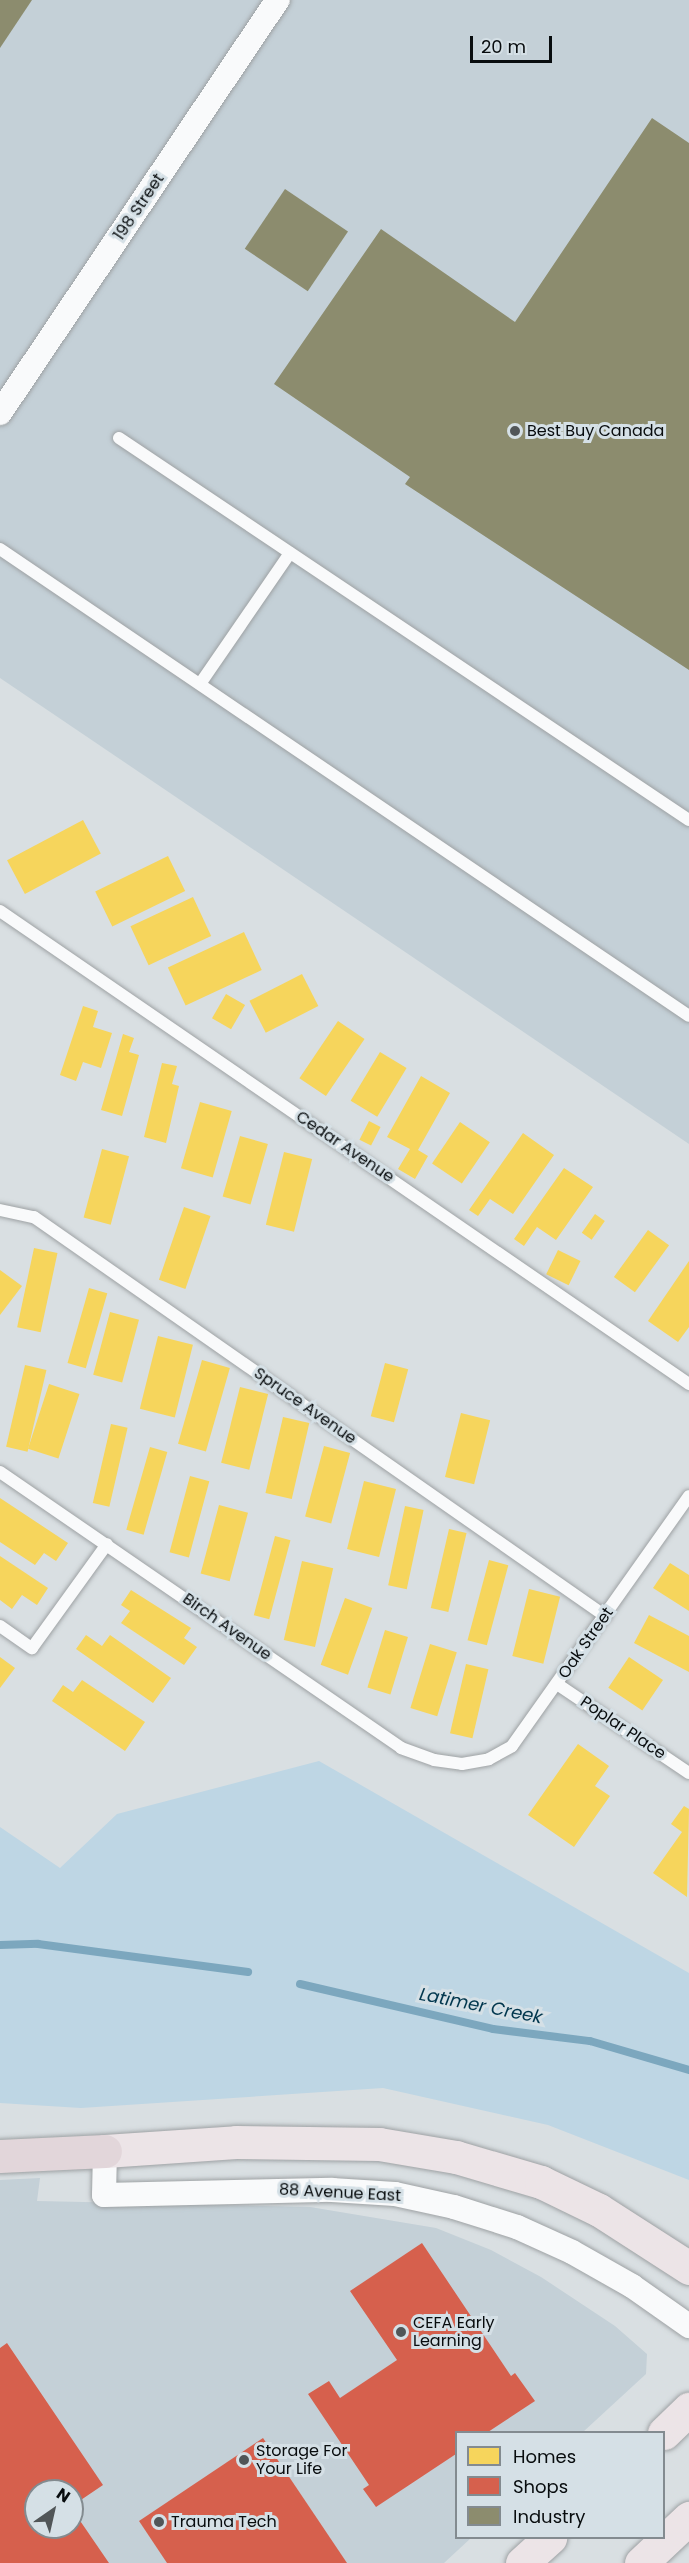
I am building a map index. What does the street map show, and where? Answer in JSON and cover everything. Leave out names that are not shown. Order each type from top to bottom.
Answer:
[{"type":"highway","points":[[0,2156],[105,2151]]},
{"type":"main road","points":[[105,2151],[236,2142],[379,2144],[434,2153],[541,2182],[675,2249],[689,2268]]},
{"type":"main road","points":[[665,2431],[689,2409]]},
{"type":"main road","points":[[641,2563],[689,2518]]},
{"type":"main road","points":[[522,2563],[549,2539]]},
{"type":"street","name":"198 Street","points":[[0,413],[278,0]]},
{"type":"street","name":"88 Avenue East","points":[[105,2151],[104,2195],[332,2190],[395,2194],[453,2207],[516,2227],[572,2252],[633,2286],[689,2326]]},
{"type":"lane","points":[[119,438],[689,820]]},
{"type":"lane","points":[[0,549],[689,1016]]},
{"type":"lane","points":[[200,684],[290,553]]},
{"type":"lane","name":"Cedar Avenue","points":[[0,911],[689,1384]]},
{"type":"lane","name":"Spruce Avenue","points":[[0,1210],[34,1217],[604,1616]]},
{"type":"lane","name":"Birch Avenue","points":[[0,1472],[402,1748],[434,1760],[462,1764]]},
{"type":"lane","name":"Oak Street","points":[[462,1764],[489,1759],[512,1746],[689,1496]]},
{"type":"lane","points":[[0,1626],[32,1648],[107,1544]]},
{"type":"lane","name":"Poplar Place","points":[[557,1684],[689,1773]]},
{"type":"shaded area","points":[[0,0],[689,0],[689,1144],[0,678]]},
{"type":"shaded area","points":[[319,1761],[689,1973],[689,2180],[548,2125],[383,2088],[81,2108],[0,2103],[0,1827],[60,1868],[117,1814]]},
{"type":"shaded area","points":[[40,2178],[37,2201],[310,2207],[436,2228],[491,2250],[541,2277],[615,2326],[647,2354],[646,2374],[584,2431],[455,2431],[455,2539],[470,2539],[444,2563],[0,2563],[0,2180]]},
{"type":"building: Homes","points":[[83,820],[101,854],[25,894],[7,860]]},
{"type":"building: Homes","points":[[168,856],[185,891],[112,927],[95,892]]},
{"type":"building: Homes","points":[[193,897],[211,936],[149,965],[130,926]]},
{"type":"building: Homes","points":[[244,932],[262,970],[186,1006],[168,967]]},
{"type":"building: Homes","points":[[302,974],[318,1006],[266,1033],[249,1001]]},
{"type":"building: Homes","points":[[226,994],[245,1005],[231,1029],[212,1018]]},
{"type":"building: Homes","points":[[83,1006],[98,1011],[93,1027],[112,1033],[101,1068],[83,1062],[76,1081],[60,1075]]},
{"type":"building: Homes","points":[[338,1021],[365,1039],[326,1096],[299,1078]]},
{"type":"building: Homes","points":[[123,1034],[134,1038],[129,1052],[139,1055],[122,1116],[101,1110]]},
{"type":"building: Homes","points":[[380,1052],[407,1068],[377,1117],[351,1101]]},
{"type":"building: Homes","points":[[162,1063],[177,1066],[172,1084],[179,1086],[166,1143],[144,1137]]},
{"type":"building: Homes","points":[[421,1076],[450,1093],[418,1150],[428,1156],[415,1179],[398,1169],[410,1149],[387,1137]]},
{"type":"building: Homes","points":[[200,1102],[232,1111],[213,1177],[181,1168]]},
{"type":"building: Homes","points":[[369,1121],[381,1127],[371,1146],[359,1140]]},
{"type":"building: Homes","points":[[460,1122],[490,1142],[462,1184],[432,1163]]},
{"type":"building: Homes","points":[[523,1133],[554,1155],[513,1214],[490,1199],[478,1216],[469,1210]]},
{"type":"building: Homes","points":[[240,1136],[268,1144],[251,1205],[223,1197]]},
{"type":"building: Homes","points":[[102,1149],[129,1156],[111,1225],[84,1218]]},
{"type":"building: Homes","points":[[284,1152],[312,1159],[294,1232],[266,1225]]},
{"type":"building: Homes","points":[[564,1168],[593,1187],[556,1240],[537,1227],[524,1246],[514,1239]]},
{"type":"building: Homes","points":[[184,1207],[210,1216],[185,1289],[159,1280]]},
{"type":"building: Homes","points":[[595,1214],[605,1221],[592,1240],[582,1233]]},
{"type":"building: Homes","points":[[648,1230],[669,1245],[635,1292],[614,1277]]},
{"type":"building: Homes","points":[[34,1248],[57,1253],[41,1332],[17,1327]]},
{"type":"building: Homes","points":[[558,1250],[580,1261],[569,1285],[546,1274]]},
{"type":"building: Homes","points":[[689,1261],[689,1327],[678,1342],[648,1321]]},
{"type":"building: Homes","points":[[0,1270],[22,1286],[0,1315]]},
{"type":"building: Homes","points":[[89,1288],[107,1293],[86,1368],[68,1363]]},
{"type":"building: Homes","points":[[110,1312],[139,1320],[122,1383],[93,1375]]},
{"type":"building: Homes","points":[[158,1336],[193,1345],[175,1417],[140,1409]]},
{"type":"building: Homes","points":[[202,1360],[230,1368],[206,1452],[178,1444]]},
{"type":"building: Homes","points":[[385,1363],[408,1369],[394,1422],[371,1416]]},
{"type":"building: Homes","points":[[25,1365],[46,1370],[28,1452],[6,1447]]},
{"type":"building: Homes","points":[[49,1384],[79,1394],[58,1459],[28,1449]]},
{"type":"building: Homes","points":[[240,1387],[268,1394],[249,1470],[221,1463]]},
{"type":"building: Homes","points":[[461,1413],[490,1420],[474,1484],[445,1477]]},
{"type":"building: Homes","points":[[283,1417],[309,1423],[292,1499],[265,1493]]},
{"type":"building: Homes","points":[[111,1424],[128,1428],[109,1507],[93,1503]]},
{"type":"building: Homes","points":[[324,1446],[350,1453],[331,1524],[305,1517]]},
{"type":"building: Homes","points":[[150,1447],[167,1452],[144,1535],[126,1530]]},
{"type":"building: Homes","points":[[190,1476],[209,1481],[189,1557],[170,1552]]},
{"type":"building: Homes","points":[[364,1481],[396,1489],[379,1557],[347,1549]]},
{"type":"building: Homes","points":[[0,1498],[68,1543],[56,1561],[44,1553],[35,1565],[0,1542]]},
{"type":"building: Homes","points":[[219,1505],[248,1513],[230,1581],[201,1574]]},
{"type":"building: Homes","points":[[405,1506],[424,1510],[407,1589],[388,1585]]},
{"type":"building: Homes","points":[[449,1529],[467,1533],[448,1612],[431,1608]]},
{"type":"building: Homes","points":[[275,1536],[290,1540],[269,1619],[254,1615]]},
{"type":"building: Homes","points":[[0,1556],[48,1588],[37,1605],[22,1595],[12,1609],[0,1600]]},
{"type":"building: Homes","points":[[489,1560],[508,1565],[487,1645],[468,1640]]},
{"type":"building: Homes","points":[[302,1561],[333,1568],[315,1647],[284,1640]]},
{"type":"building: Homes","points":[[670,1563],[689,1575],[689,1611],[653,1588]]},
{"type":"building: Homes","points":[[529,1589],[560,1597],[543,1664],[512,1656]]},
{"type":"building: Homes","points":[[131,1590],[191,1628],[184,1638],[197,1647],[184,1665],[121,1623],[130,1611],[121,1605]]},
{"type":"building: Homes","points":[[345,1598],[372,1608],[348,1675],[321,1665]]},
{"type":"building: Homes","points":[[649,1615],[689,1636],[689,1672],[634,1643]]},
{"type":"building: Homes","points":[[385,1630],[408,1637],[390,1694],[367,1687]]},
{"type":"building: Homes","points":[[86,1635],[102,1646],[110,1635],[171,1678],[153,1703],[76,1649]]},
{"type":"building: Homes","points":[[430,1644],[457,1652],[437,1716],[410,1708]]},
{"type":"building: Homes","points":[[0,1657],[15,1668],[0,1688]]},
{"type":"building: Homes","points":[[629,1657],[663,1680],[642,1711],[608,1688]]},
{"type":"building: Homes","points":[[466,1664],[488,1669],[472,1738],[450,1733]]},
{"type":"building: Homes","points":[[82,1680],[145,1722],[125,1751],[52,1701],[63,1685],[73,1692]]},
{"type":"building: Homes","points":[[578,1744],[609,1766],[595,1786],[610,1796],[574,1847],[528,1815]]},
{"type":"building: Homes","points":[[684,1806],[689,1809],[687,1897],[653,1873],[682,1832],[671,1824]]},
{"type":"building: Shops","points":[[422,2243],[511,2376],[515,2373],[535,2401],[490,2431],[455,2431],[455,2455],[376,2507],[363,2489],[369,2485],[308,2394],[329,2381],[340,2398],[397,2360],[350,2291]]},
{"type":"building: Shops","points":[[7,2343],[103,2485],[84,2498],[84,2479],[24,2479],[24,2539],[84,2539],[84,2527],[109,2563],[0,2563],[0,2348]]},
{"type":"building: Shops","points":[[263,2438],[347,2563],[167,2563],[139,2521]]},
{"type":"building: Industry","points":[[0,0],[32,0],[0,48]]},
{"type":"building: Industry","name":"Best Buy Canada","points":[[652,118],[689,143],[689,670],[405,484],[410,477],[274,384],[381,229],[515,322]]},
{"type":"building: Industry","points":[[285,189],[348,231],[308,291],[245,249]]},
{"type":"waterway","name":"Latimer Creek","points":[[0,1945],[38,1944],[248,1972]]},
{"type":"waterway","name":"Latimer Creek","points":[[300,1984],[493,2029],[590,2041],[689,2070]]},
{"type":"place","name":"Best Buy Canada","points":[[515,431]]},
{"type":"place","name":"CEFA Early Learning","points":[[401,2332]]},
{"type":"place","name":"Storage For Your Life","points":[[244,2460]]},
{"type":"place","name":"Trauma Tech","points":[[159,2522]]}]
